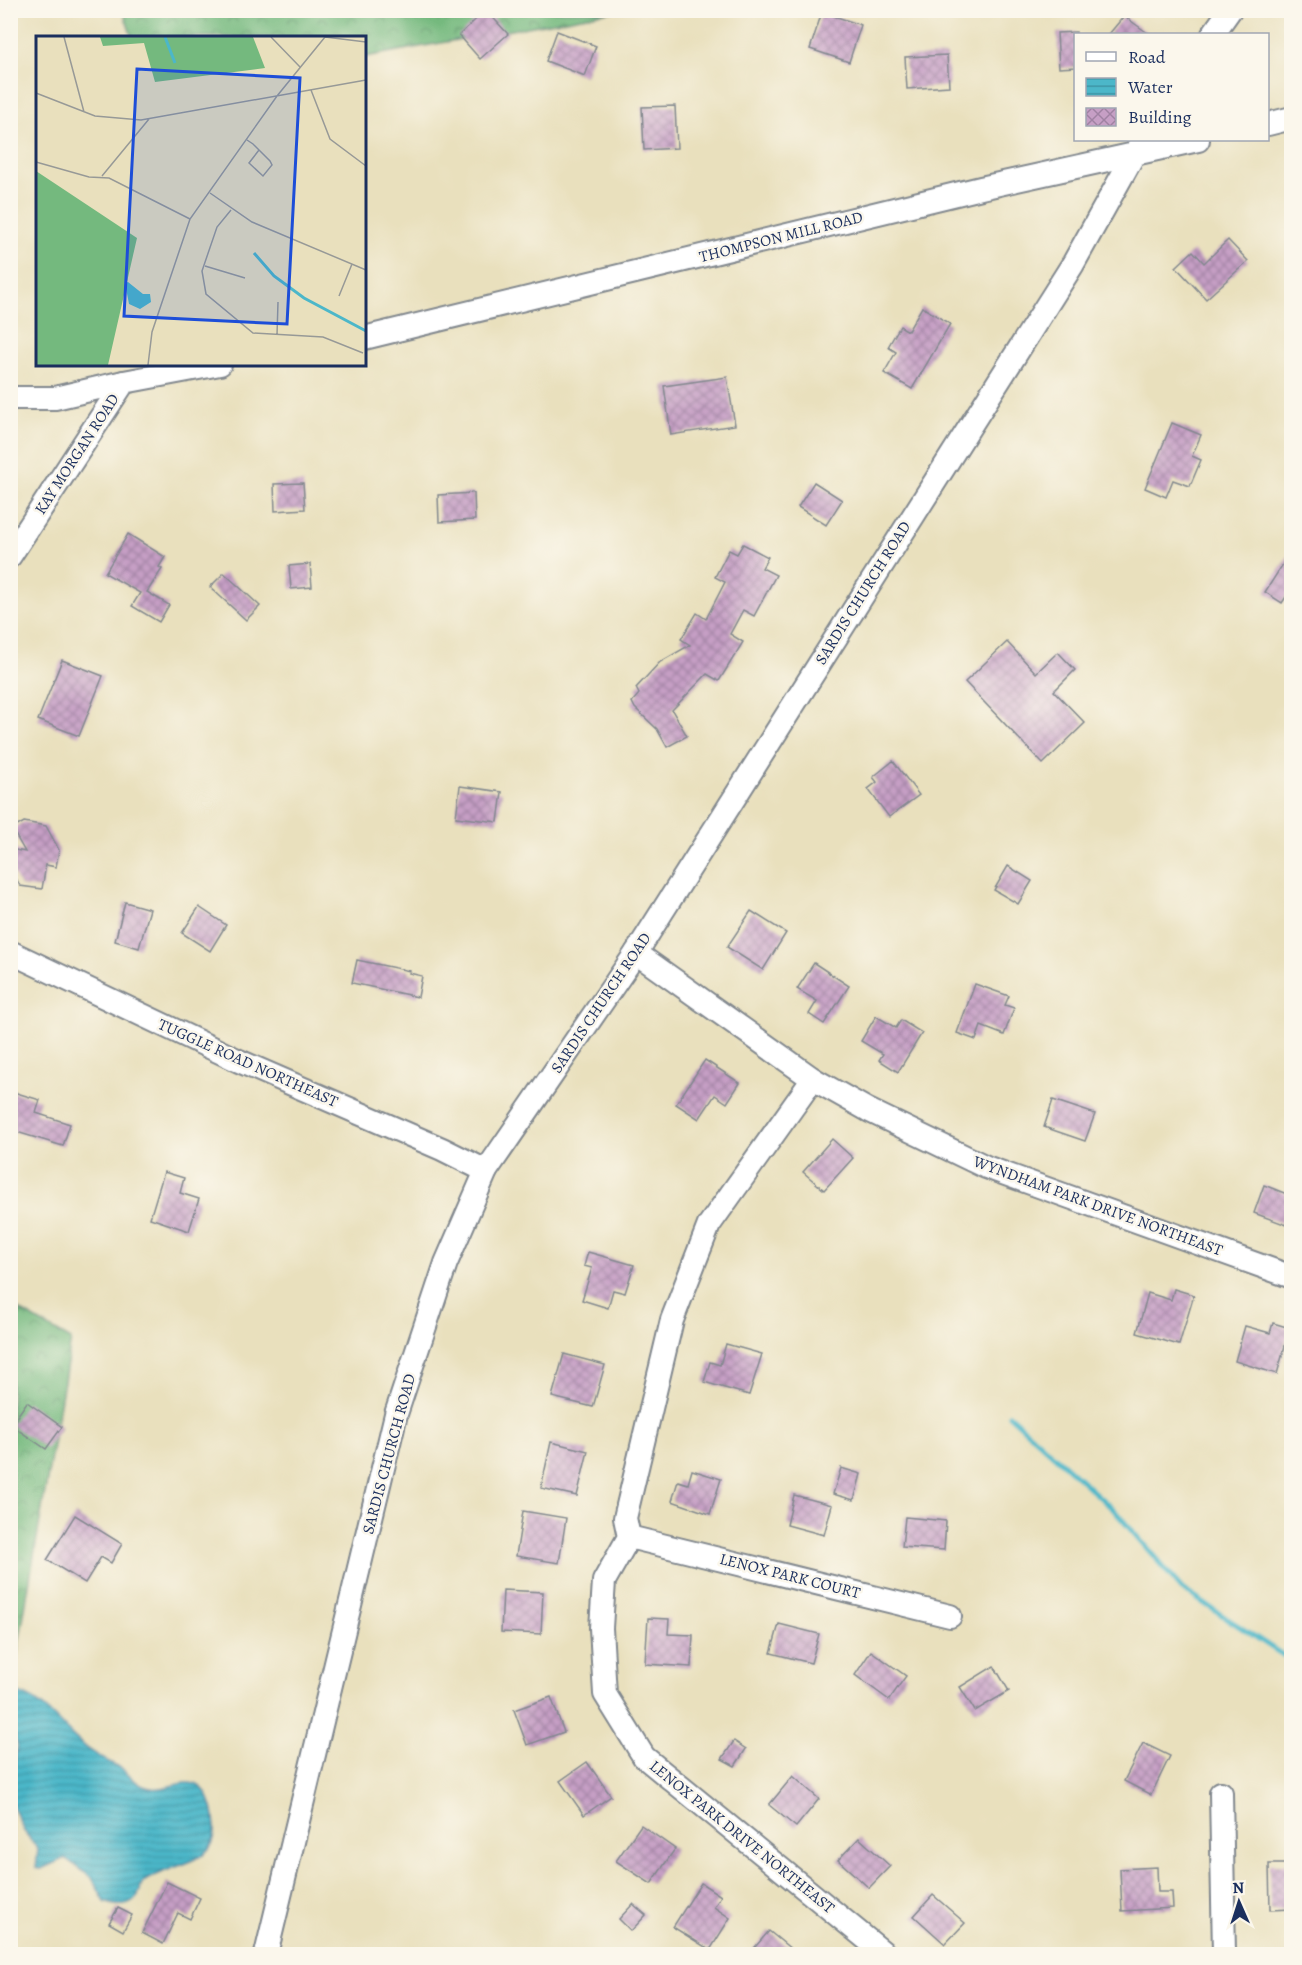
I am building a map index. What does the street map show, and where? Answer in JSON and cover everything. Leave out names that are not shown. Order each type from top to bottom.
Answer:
[{"type":"street","points":[[1214,33],[1230,10]]},
{"type":"street","points":[[1269,124],[1292,118]]},
{"type":"street","name":"THOMPSON MILL ROAD","points":[[366,338],[981,188],[1138,147],[1189,141]]},
{"type":"street","name":"SARDIS CHURCH ROAD","points":[[266,1954],[396,1414],[446,1263],[486,1171],[636,953],[1073,264],[1138,147]]},
{"type":"street","points":[[10,398],[55,398],[209,366]]},
{"type":"street","name":"KAY MORGAN ROAD","points":[[10,556],[124,382]]},
{"type":"street","name":"TUGGLE ROAD NORTHEAST","points":[[10,952],[239,1061],[442,1149],[486,1171]]},
{"type":"street","name":"WYNDHAM PARK DRIVE NORTHEAST","points":[[636,953],[813,1078],[868,1110],[986,1167],[1292,1277]]},
{"type":"street","points":[[629,1537],[625,1518],[672,1320],[709,1225],[813,1078]]},
{"type":"street","name":"LENOX PARK COURT","points":[[629,1537],[950,1616]]},
{"type":"street","name":"LENOX PARK DRIVE NORTHEAST","points":[[629,1537],[604,1581],[601,1628],[605,1694],[644,1757],[885,1954]]},
{"type":"street","points":[[1221,1793],[1224,1954]]},
{"type":"green space","points":[[123,11],[614,11],[366,57],[366,36],[132,36]]},
{"type":"green space","points":[[11,1305],[71,1340],[11,1690]]},
{"type":"water","points":[[11,1691],[24,1695],[46,1709],[85,1747],[121,1769],[137,1783],[158,1788],[189,1783],[201,1788],[209,1798],[213,1813],[215,1827],[210,1847],[197,1858],[146,1880],[141,1885],[136,1898],[125,1905],[105,1902],[92,1878],[65,1858],[41,1869],[36,1868],[38,1849],[24,1831],[11,1802],[17,1743],[11,1728]]},
{"type":"building","points":[[486,10],[508,34],[480,59],[459,35]]},
{"type":"building","points":[[822,12],[861,25],[849,62],[810,49]]},
{"type":"building","points":[[1124,16],[1148,33],[1110,33]]},
{"type":"building","points":[[557,31],[596,46],[585,76],[546,61]]},
{"type":"building","points":[[1076,32],[1074,33],[1074,67],[1059,68],[1057,33]]},
{"type":"building","points":[[947,55],[949,86],[907,89],[905,57]]},
{"type":"building","points":[[675,106],[677,148],[644,150],[642,107]]},
{"type":"building","points":[[1228,240],[1248,261],[1206,299],[1176,267],[1193,251],[1204,263]]},
{"type":"building","points":[[922,307],[950,324],[912,389],[884,373],[896,352],[888,347],[900,326],[908,331]]},
{"type":"building","points":[[727,377],[735,425],[671,435],[664,386]]},
{"type":"building","points":[[1172,423],[1201,435],[1192,456],[1201,460],[1190,486],[1173,480],[1166,497],[1145,488]]},
{"type":"building","points":[[814,482],[842,500],[826,525],[798,507]]},
{"type":"building","points":[[303,483],[305,509],[275,511],[274,484]]},
{"type":"building","points":[[474,493],[475,520],[439,522],[438,495]]},
{"type":"building","points":[[128,534],[165,557],[159,567],[162,569],[147,592],[169,605],[159,622],[132,606],[140,593],[105,573]]},
{"type":"building","points":[[743,544],[768,557],[762,568],[776,575],[754,616],[743,610],[730,634],[743,642],[719,681],[707,674],[672,710],[687,736],[667,747],[657,729],[635,708],[632,702],[639,694],[636,688],[660,662],[690,645],[681,639],[697,613],[706,619],[725,582],[715,577],[729,550],[737,554]]},
{"type":"building","points":[[1292,550],[1292,588],[1282,603],[1265,592]]},
{"type":"building","points":[[310,564],[312,587],[291,589],[289,566]]},
{"type":"building","points":[[224,573],[260,606],[246,620],[210,587]]},
{"type":"building","points":[[1007,642],[1036,673],[1058,652],[1075,670],[1054,691],[1085,723],[1043,764],[965,682]]},
{"type":"building","points":[[62,660],[103,676],[79,736],[38,720]]},
{"type":"building","points":[[893,761],[919,795],[889,817],[868,789],[877,782],[873,777]]},
{"type":"building","points":[[460,786],[502,792],[498,822],[456,817]]},
{"type":"building","points":[[24,822],[46,826],[59,850],[56,867],[46,865],[42,889],[20,886],[13,872],[10,871],[10,849],[25,852],[12,829]]},
{"type":"building","points":[[1008,866],[1032,881],[1018,904],[994,890]]},
{"type":"building","points":[[125,902],[150,909],[139,948],[115,941]]},
{"type":"building","points":[[199,907],[226,925],[210,951],[182,933]]},
{"type":"building","points":[[751,911],[786,933],[763,970],[727,947]]},
{"type":"building","points":[[357,960],[410,971],[409,973],[422,976],[418,997],[352,983]]},
{"type":"building","points":[[814,963],[849,986],[824,1024],[809,1014],[817,1001],[797,989]]},
{"type":"building","points":[[975,984],[1009,996],[1005,1005],[1014,1008],[1004,1035],[981,1026],[976,1040],[957,1033]]},
{"type":"building","points":[[876,1016],[896,1028],[901,1020],[922,1033],[898,1072],[879,1060],[883,1054],[861,1041]]},
{"type":"building","points":[[705,1060],[740,1083],[727,1103],[715,1095],[699,1119],[676,1104]]},
{"type":"building","points":[[10,1091],[40,1100],[36,1113],[70,1124],[63,1146],[10,1130]]},
{"type":"building","points":[[1053,1100],[1095,1114],[1085,1141],[1044,1127]]},
{"type":"building","points":[[832,1139],[853,1158],[824,1190],[803,1172]]},
{"type":"building","points":[[164,1172],[184,1178],[180,1193],[199,1199],[189,1231],[150,1218]]},
{"type":"building","points":[[1264,1185],[1292,1196],[1292,1227],[1254,1213]]},
{"type":"building","points":[[588,1252],[634,1265],[625,1293],[613,1290],[608,1308],[582,1300],[592,1268],[584,1266]]},
{"type":"building","points":[[1174,1289],[1194,1295],[1179,1345],[1137,1333],[1148,1293],[1171,1300]]},
{"type":"building","points":[[1273,1323],[1290,1328],[1277,1374],[1235,1361],[1245,1326],[1270,1333]]},
{"type":"building","points":[[726,1344],[762,1354],[749,1395],[704,1382],[710,1362],[720,1365]]},
{"type":"building","points":[[564,1354],[605,1365],[593,1407],[552,1397]]},
{"type":"building","points":[[27,1402],[62,1427],[46,1449],[11,1425]]},
{"type":"building","points":[[551,1442],[588,1451],[577,1496],[541,1488]]},
{"type":"building","points":[[841,1468],[861,1474],[854,1500],[833,1494]]},
{"type":"building","points":[[692,1470],[721,1479],[710,1514],[672,1501],[678,1481],[688,1484]]},
{"type":"building","points":[[794,1495],[832,1505],[824,1535],[787,1525]]},
{"type":"building","points":[[523,1511],[566,1518],[559,1563],[516,1556]]},
{"type":"building","points":[[75,1515],[122,1544],[111,1563],[101,1557],[85,1583],[47,1560]]},
{"type":"building","points":[[905,1517],[946,1521],[944,1550],[902,1547]]},
{"type":"building","points":[[503,1590],[543,1592],[541,1634],[501,1632]]},
{"type":"building","points":[[648,1618],[669,1619],[668,1634],[693,1635],[691,1667],[645,1664]]},
{"type":"building","points":[[779,1624],[819,1634],[811,1663],[771,1653]]},
{"type":"building","points":[[871,1651],[906,1676],[889,1700],[855,1675]]},
{"type":"building","points":[[994,1666],[1009,1691],[975,1711],[960,1687]]},
{"type":"building","points":[[551,1697],[564,1732],[527,1745],[514,1710]]},
{"type":"building","points":[[734,1741],[746,1749],[735,1766],[722,1759]]},
{"type":"building","points":[[1143,1743],[1170,1756],[1151,1795],[1124,1781]]},
{"type":"building","points":[[587,1762],[611,1796],[584,1815],[560,1781]]},
{"type":"building","points":[[793,1776],[819,1799],[796,1827],[769,1805]]},
{"type":"building","points":[[641,1825],[675,1849],[651,1884],[616,1861]]},
{"type":"building","points":[[859,1838],[890,1866],[869,1888],[838,1860]]},
{"type":"building","points":[[1269,1864],[1292,1864],[1292,1909],[1270,1910]]},
{"type":"building","points":[[1157,1867],[1158,1892],[1172,1892],[1173,1908],[1122,1911],[1120,1869]]},
{"type":"building","points":[[167,1882],[200,1898],[190,1919],[178,1913],[163,1944],[142,1933]]},
{"type":"building","points":[[701,1883],[721,1896],[714,1907],[730,1918],[710,1950],[673,1927]]},
{"type":"building","points":[[933,1895],[965,1923],[945,1944],[914,1916]]},
{"type":"building","points":[[633,1904],[646,1915],[631,1931],[619,1919]]},
{"type":"building","points":[[118,1908],[132,1915],[123,1931],[109,1923]]},
{"type":"building","points":[[769,1931],[797,1954],[749,1954]]},
{"type":"waterway","points":[[1009,1415],[1114,1510],[1182,1589],[1292,1661]]}]
